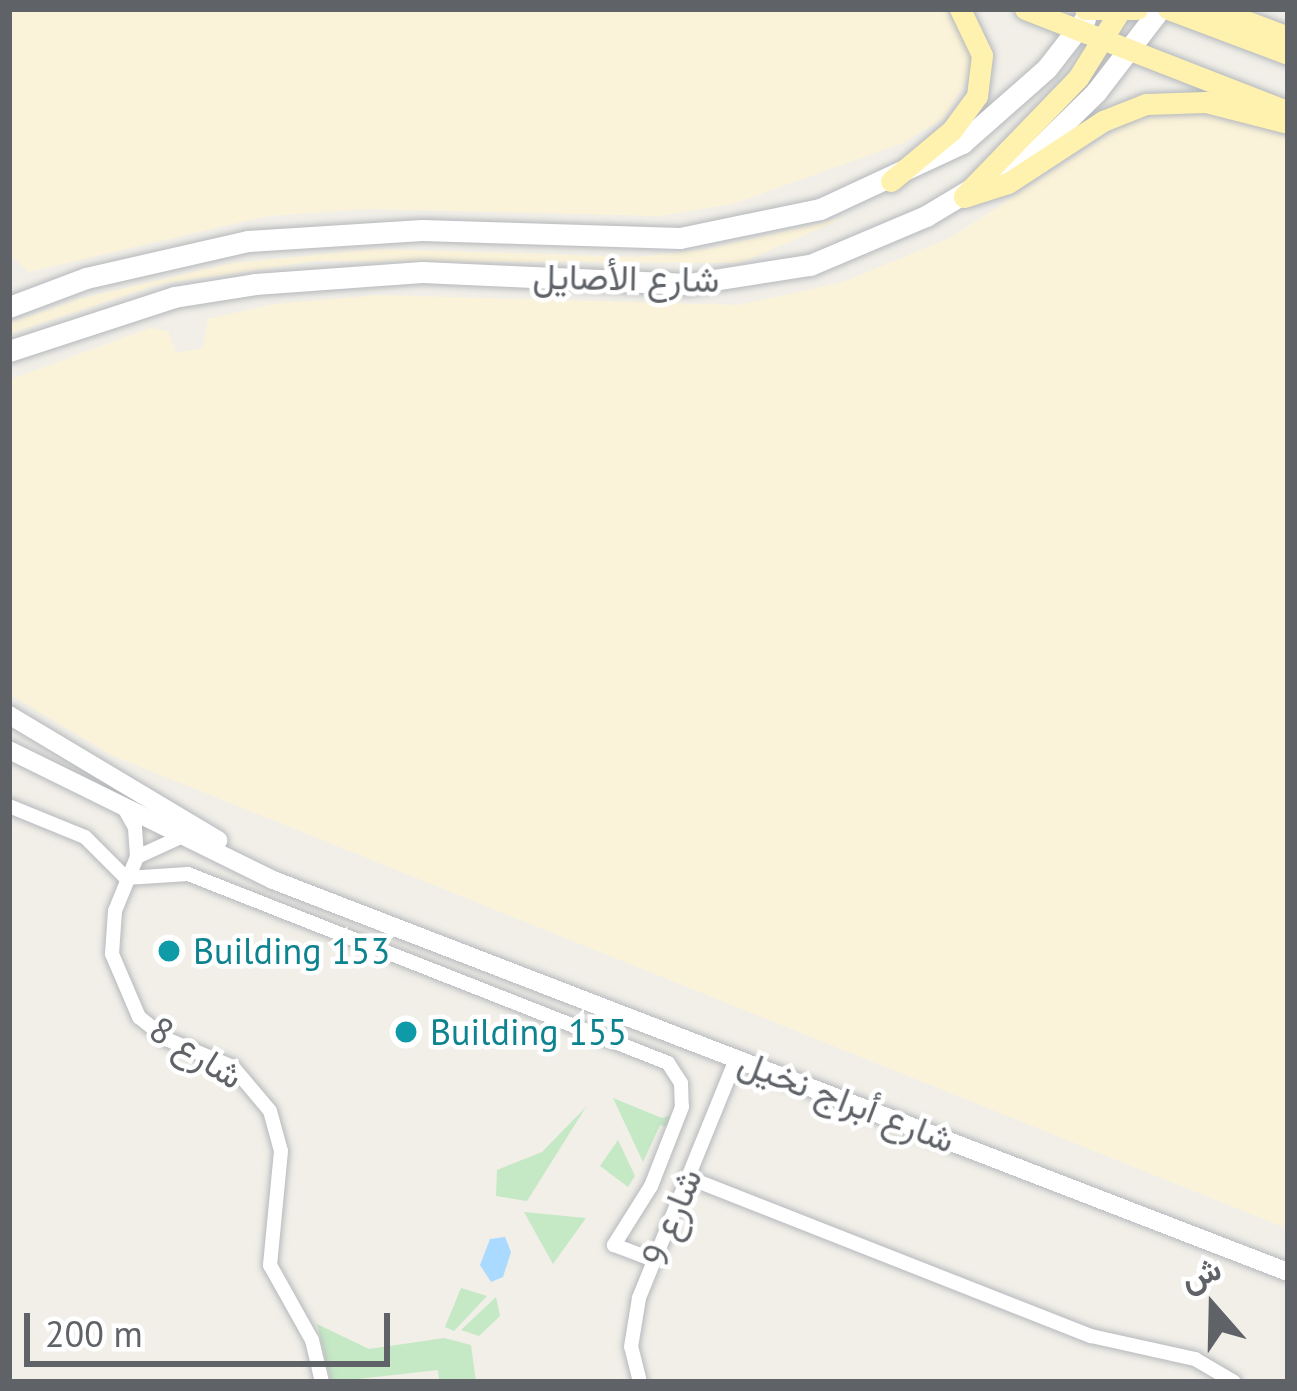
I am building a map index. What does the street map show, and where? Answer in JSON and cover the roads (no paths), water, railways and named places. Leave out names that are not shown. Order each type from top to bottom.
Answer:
[{"type":"main road","points":[[891,181],[952,130],[977,96],[982,55],[960,9]]},
{"type":"main road","points":[[1024,9],[1109,12]]},
{"type":"main road","points":[[1164,9],[1288,54]]},
{"type":"main road","name":"شارع الأصايل","points":[[9,351],[143,306],[255,284],[422,272],[630,283],[751,278],[849,251],[964,196],[1067,123],[1164,9]]},
{"type":"main road","points":[[1214,9],[1288,37]]},
{"type":"main road","points":[[1252,9],[1288,22]]},
{"type":"main road","points":[[964,196],[1106,41],[1109,12]]},
{"type":"main road","points":[[1106,41],[1109,12]]},
{"type":"main road","points":[[1109,12],[1129,50]]},
{"type":"main road","name":"شارع الأصايل","points":[[9,307],[146,262],[248,241],[422,230],[680,238],[820,209],[891,181],[1006,110],[1109,12]]},
{"type":"main road","points":[[1106,41],[1288,111]]},
{"type":"main road","points":[[964,196],[1008,183],[1103,121],[1146,104],[1206,102],[1288,123]]},
{"type":"street","name":"شارع أبراج نخيل","points":[[9,715],[245,855],[406,931]]},
{"type":"street","name":"شارع أبراج نخيل","points":[[9,750],[183,836],[406,931],[1288,1272]]},
{"type":"street","points":[[120,803],[135,828],[137,857],[183,836]]},
{"type":"street","points":[[9,806],[85,837],[126,878],[188,874],[668,1064],[683,1094],[678,1120],[614,1245],[654,1260]]},
{"type":"street","name":"شارع 8","points":[[137,857],[110,929],[123,993],[166,1039],[233,1067],[261,1095],[277,1129],[270,1265],[312,1340],[322,1382]]},
{"type":"street","name":"شارع 9","points":[[640,1382],[632,1322],[736,1057]]},
{"type":"street","points":[[688,1177],[1091,1336],[1196,1358],[1234,1382]]},
{"type":"water","points":[[505,1237],[511,1252],[503,1277],[491,1282],[480,1265],[490,1239]]},
{"type":"place","name":"Building 153","points":[[169,951]]},
{"type":"place","name":"Building 155","points":[[406,1032]]}]
